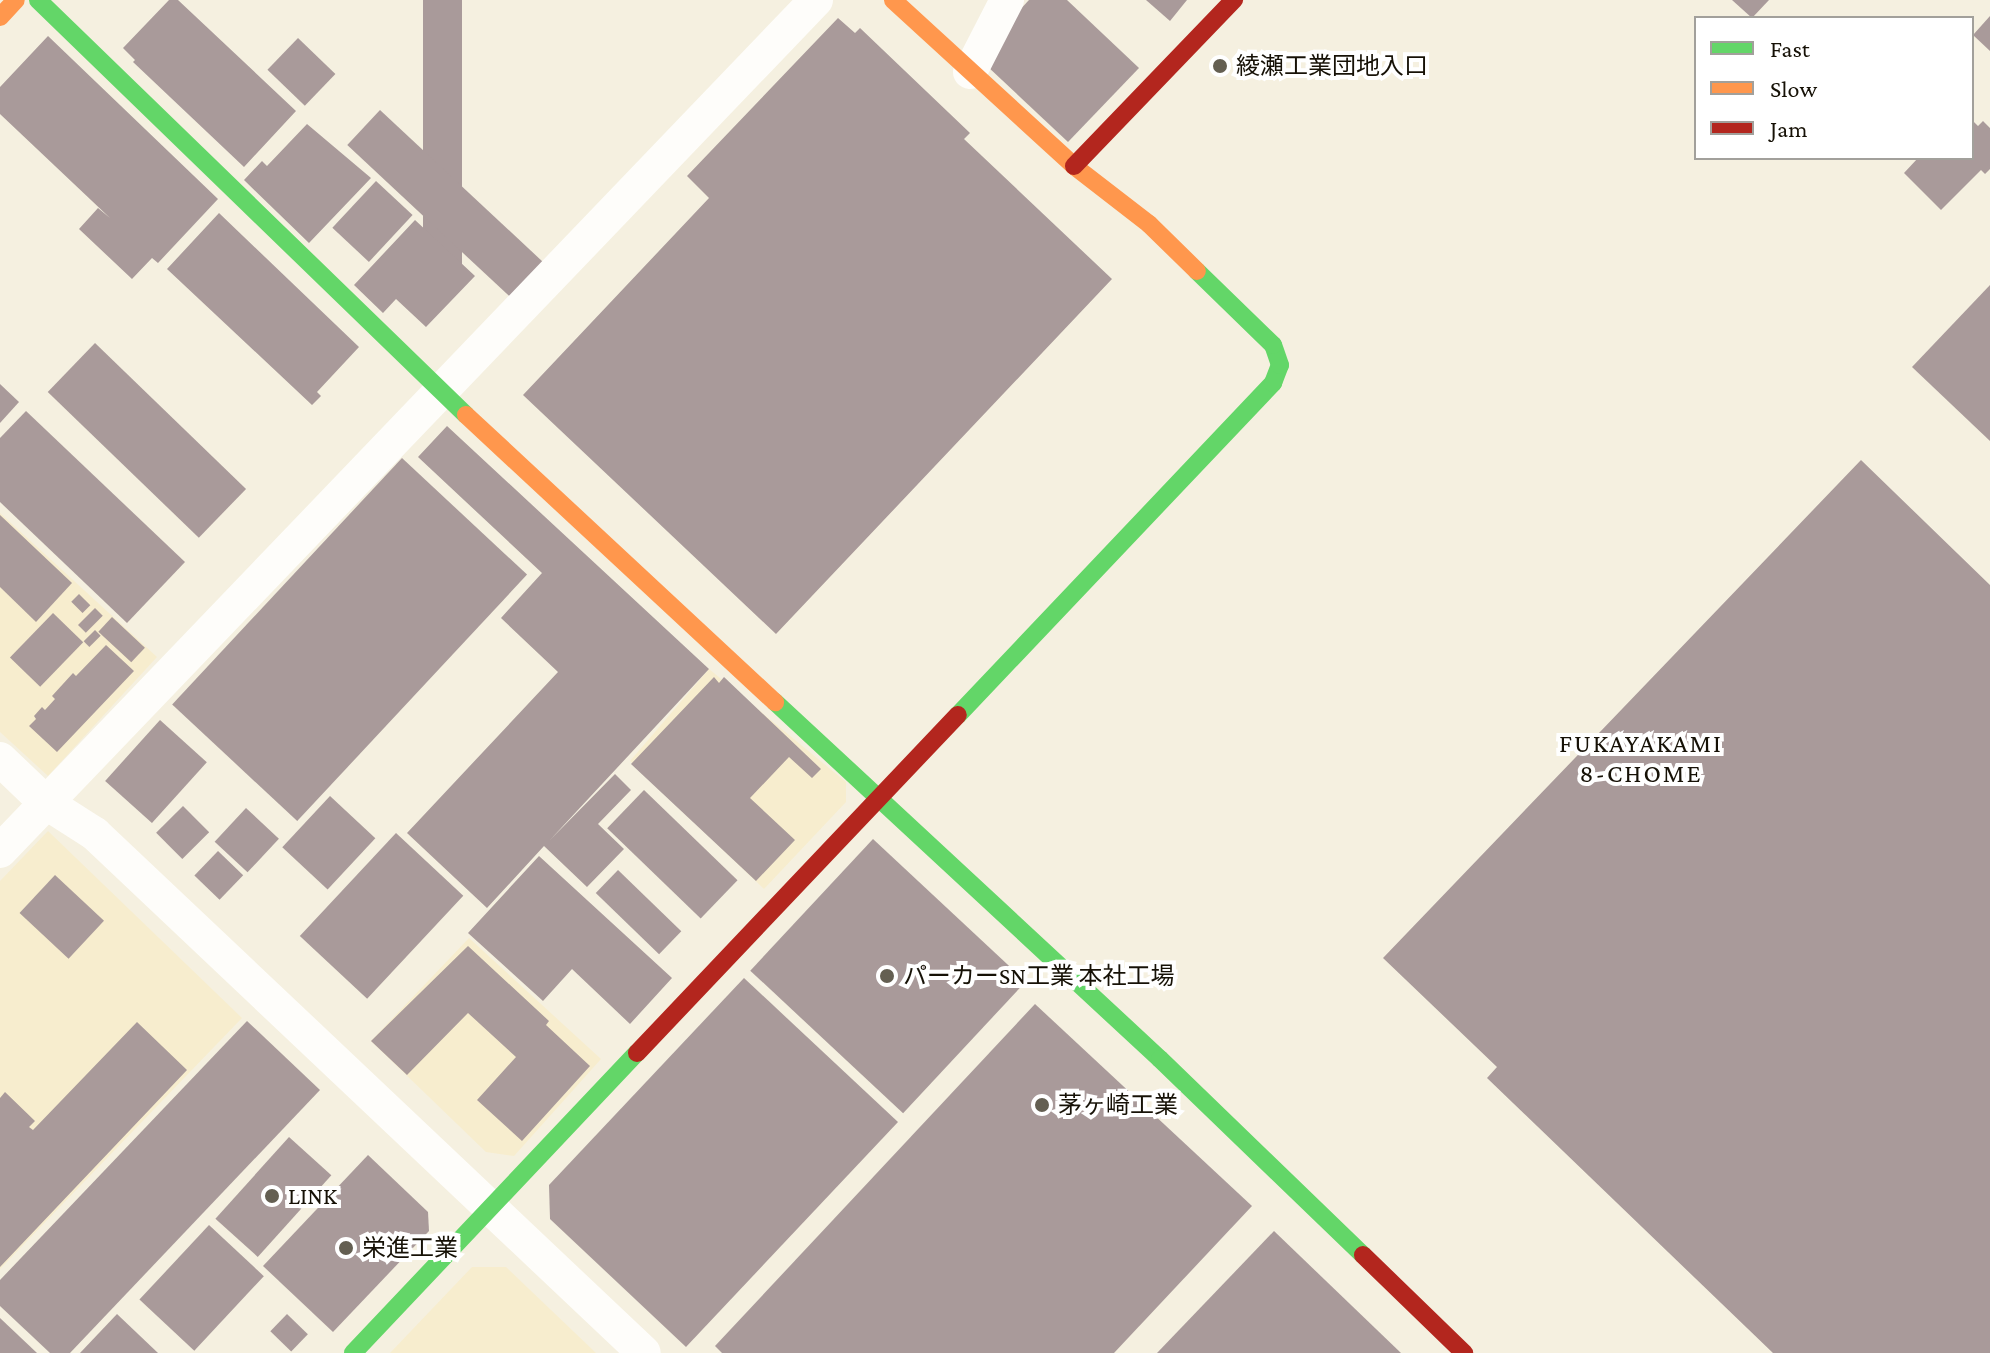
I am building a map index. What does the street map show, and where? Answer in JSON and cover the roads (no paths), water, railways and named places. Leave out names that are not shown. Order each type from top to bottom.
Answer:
[{"type":"street","points":[[0,17],[16,0]]},
{"type":"street","points":[[38,0],[439,390],[1160,1059],[1464,1353]]},
{"type":"street","points":[[0,851],[816,0]]},
{"type":"street","points":[[353,1353],[1273,383],[1280,365],[1273,345],[1149,224],[1074,166],[893,0]]},
{"type":"street","points":[[970,72],[1007,0]]},
{"type":"street","points":[[1074,166],[1234,0]]},
{"type":"street","points":[[0,759],[45,802],[95,834],[644,1353]]},
{"type":"place","name":"綾瀬工業団地入口","points":[[1220,66]]},
{"type":"place","name":"パーカーSN工業 本社工場","points":[[887,976]]},
{"type":"place","name":"茅ヶ崎工業","points":[[1042,1105]]},
{"type":"place","name":"LINK","points":[[272,1196]]},
{"type":"place","name":"栄進工業","points":[[346,1248]]},
{"type":"district","name":"FUKAYAKAMI 8-CHOME","points":[[1641,759]]}]
